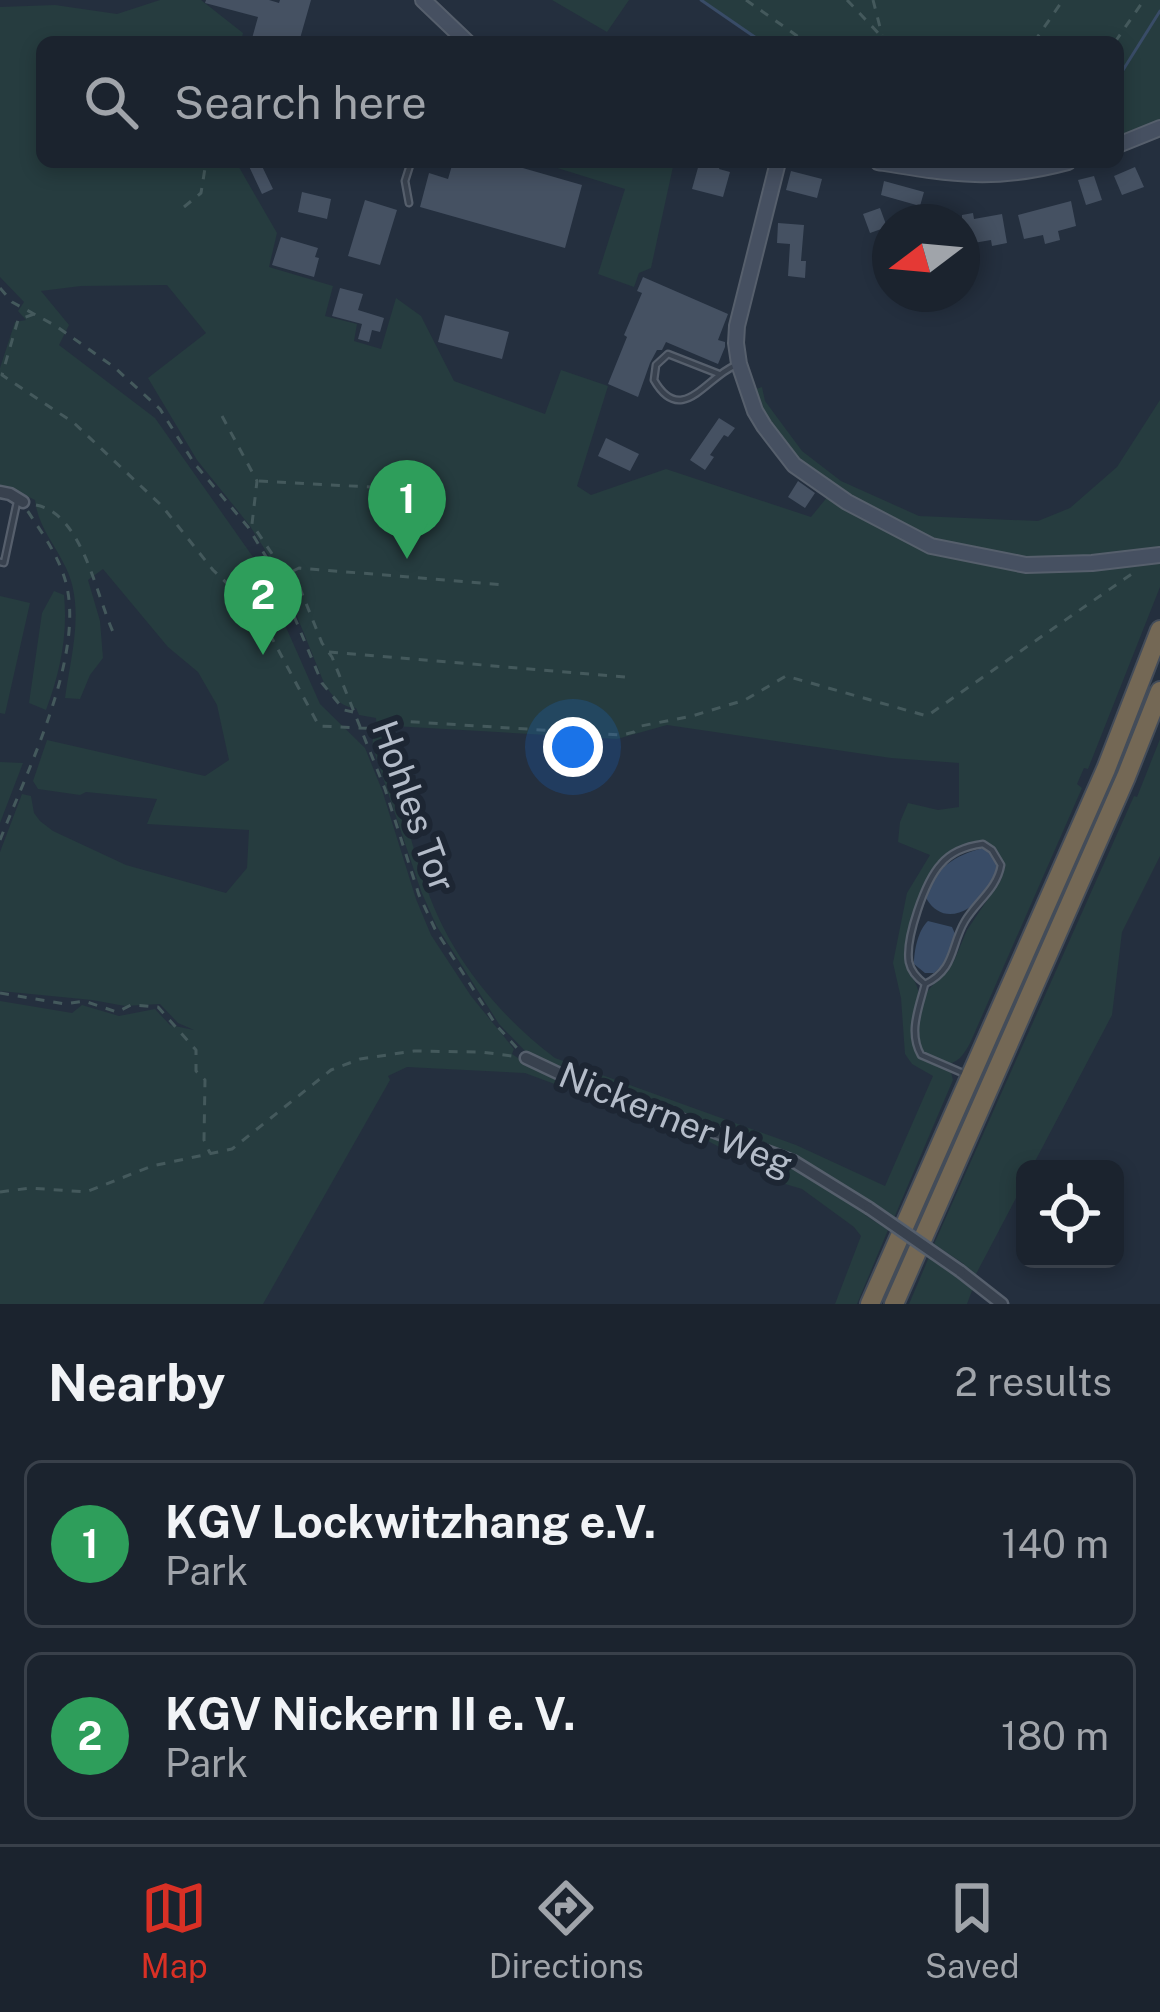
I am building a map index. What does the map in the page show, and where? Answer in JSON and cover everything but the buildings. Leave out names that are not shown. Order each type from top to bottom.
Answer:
[{"type":"highway","points":[[870,1304],[1106,769],[1160,630]]},
{"type":"highway","points":[[894,1304],[1160,691]]},
{"type":"street","points":[[423,0],[455,36]]},
{"type":"street","points":[[1124,143],[1160,128]]},
{"type":"street","points":[[776,168],[736,344],[755,411],[794,465],[847,502],[931,546],[1026,565],[1159,555]]},
{"type":"street","points":[[923,168],[983,176],[1046,168]]},
{"type":"street","points":[[0,492],[20,500]]},
{"type":"street","name":"Nickerner Weg","points":[[526,1058],[793,1162],[869,1208],[1002,1304]]},
{"type":"lane","points":[[409,168],[406,181],[410,203]]},
{"type":"lane","points":[[718,374],[668,354],[656,365],[654,380],[665,394],[688,399],[718,374],[739,364]]},
{"type":"lane","points":[[0,562],[4,562],[20,500]]},
{"type":"lane","points":[[925,984],[911,970],[908,958],[926,886],[944,860],[983,844],[1001,865],[999,878],[963,923],[942,973],[925,984],[915,1024],[916,1047],[930,1060],[970,1076]]},
{"type":"path","points":[[746,0],[797,36]]},
{"type":"path","points":[[848,0],[881,36]]},
{"type":"path","points":[[873,0],[882,36]]},
{"type":"path","points":[[1038,36],[1064,0]]},
{"type":"path","points":[[1119,36],[1144,0]]},
{"type":"path","points":[[184,207],[201,193],[205,168]]},
{"type":"path","points":[[0,288],[12,302]]},
{"type":"path","points":[[0,300],[12,302]]},
{"type":"path","name":"Hohles Tor","points":[[12,302],[114,367],[160,409],[194,463],[250,526],[276,573],[322,683],[344,710],[353,712],[362,729],[435,929],[496,1025],[526,1058]]},
{"type":"path","points":[[34,314],[18,320],[2,375],[74,423],[162,506],[213,570],[259,614],[319,725],[381,730],[398,721],[622,735],[745,700],[786,676],[927,716],[1159,555]]},
{"type":"path","points":[[222,416],[257,481],[250,526],[283,570],[295,577],[353,712]]},
{"type":"path","points":[[257,481],[388,488],[445,510]]},
{"type":"path","points":[[20,500],[50,508],[66,523],[114,634]]},
{"type":"path","points":[[0,839],[61,682],[70,624],[68,587],[58,561],[20,500]]},
{"type":"path","points":[[291,574],[299,568],[505,585]]},
{"type":"path","points":[[329,652],[625,676]]},
{"type":"path","points":[[0,993],[65,1004],[85,1001],[117,1012],[131,1005],[158,1007],[196,1050],[196,1071],[205,1080],[204,1140],[210,1154]]},
{"type":"path","points":[[0,1192],[30,1188],[86,1192],[152,1166],[232,1149],[331,1070],[361,1059],[414,1052],[526,1058]]},
{"type":"green space","points":[[160,0],[201,0],[243,33],[36,36],[36,168],[239,168],[277,233],[269,267],[333,286],[325,316],[357,324],[354,341],[381,349],[396,298],[421,316],[454,381],[545,414],[561,370],[608,386],[577,486],[591,495],[666,469],[811,517],[833,490],[799,464],[755,397],[753,390],[762,387],[765,401],[802,451],[841,481],[919,516],[1038,521],[1070,508],[1117,467],[1160,400],[1160,587],[1088,769],[1084,768],[1077,784],[1082,788],[971,1041],[949,1064],[920,1048],[917,1024],[924,995],[954,961],[967,930],[1002,878],[999,853],[984,841],[953,850],[932,870],[919,897],[904,955],[919,998],[913,1036],[919,1054],[951,1072],[953,1080],[894,1218],[814,1167],[761,1142],[559,1069],[527,1053],[499,1024],[436,925],[421,891],[373,748],[376,718],[359,715],[327,688],[279,572],[250,526],[197,460],[148,378],[206,333],[167,285],[41,291],[69,325],[59,345],[155,418],[258,564],[320,704],[365,748],[431,935],[514,1049],[512,1054],[810,1175],[866,1212],[888,1230],[857,1304],[835,1304],[861,1236],[802,1189],[775,1181],[708,1141],[525,1073],[407,1067],[388,1076],[390,1080],[263,1304],[0,1304],[0,1001],[72,1013],[82,1005],[119,1016],[155,1009],[170,1025],[194,1030],[178,1023],[160,1004],[125,1006],[0,991],[0,852],[22,794],[31,796],[34,813],[53,831],[126,865],[226,893],[247,868],[249,830],[147,824],[157,799],[38,789],[33,781],[47,740],[205,776],[229,760],[217,705],[198,672],[168,647],[103,569],[88,580],[100,621],[103,658],[80,699],[65,698],[75,632],[72,583],[43,527],[35,500],[0,486],[0,368],[15,322],[26,320],[18,311],[24,302],[0,277],[0,7],[55,5],[117,14]],"holes":[[[667,725],[891,758],[959,763],[959,807],[938,810],[908,803],[900,822],[898,842],[930,855],[907,893],[893,963],[905,1054],[933,1076],[885,1186],[796,1145],[555,1058],[534,1041],[496,1004],[449,938],[421,871],[385,745],[393,726],[617,739]]]},
{"type":"green space","points":[[552,0],[629,0],[607,32]]},
{"type":"green space","points":[[701,0],[1160,0],[1160,120],[1124,135],[1124,36],[753,36]]},
{"type":"green space","points":[[557,168],[673,168],[651,268],[639,273],[634,287],[598,274],[625,189]]},
{"type":"green space","points":[[54,591],[64,595],[65,625],[46,710],[29,703],[42,613]]},
{"type":"green space","points":[[0,596],[30,603],[5,714],[0,713]]},
{"type":"green space","points":[[1160,739],[1160,856],[1122,932],[1112,1015],[1036,1160],[1016,1160],[1016,1198],[975,1276],[934,1244]]},
{"type":"green space","points":[[0,762],[23,763],[0,823]]},
{"type":"green space","points":[[929,1257],[973,1288],[967,1304],[909,1304]]},
{"type":"water","points":[[983,848],[996,862],[984,895],[961,912],[937,910],[926,898],[934,879],[955,859]]},
{"type":"water","points":[[928,921],[952,927],[956,936],[944,964],[934,973],[925,973],[914,964],[917,941]]},
{"type":"waterway","points":[[701,0],[753,36]]},
{"type":"waterway","points":[[1124,68],[1160,11]]},
{"type":"place","name":"KGV Lockwitzhang e.V.","points":[[407,559]]},
{"type":"place","name":"KGV Nickern II e. V.","points":[[263,655]]}]
